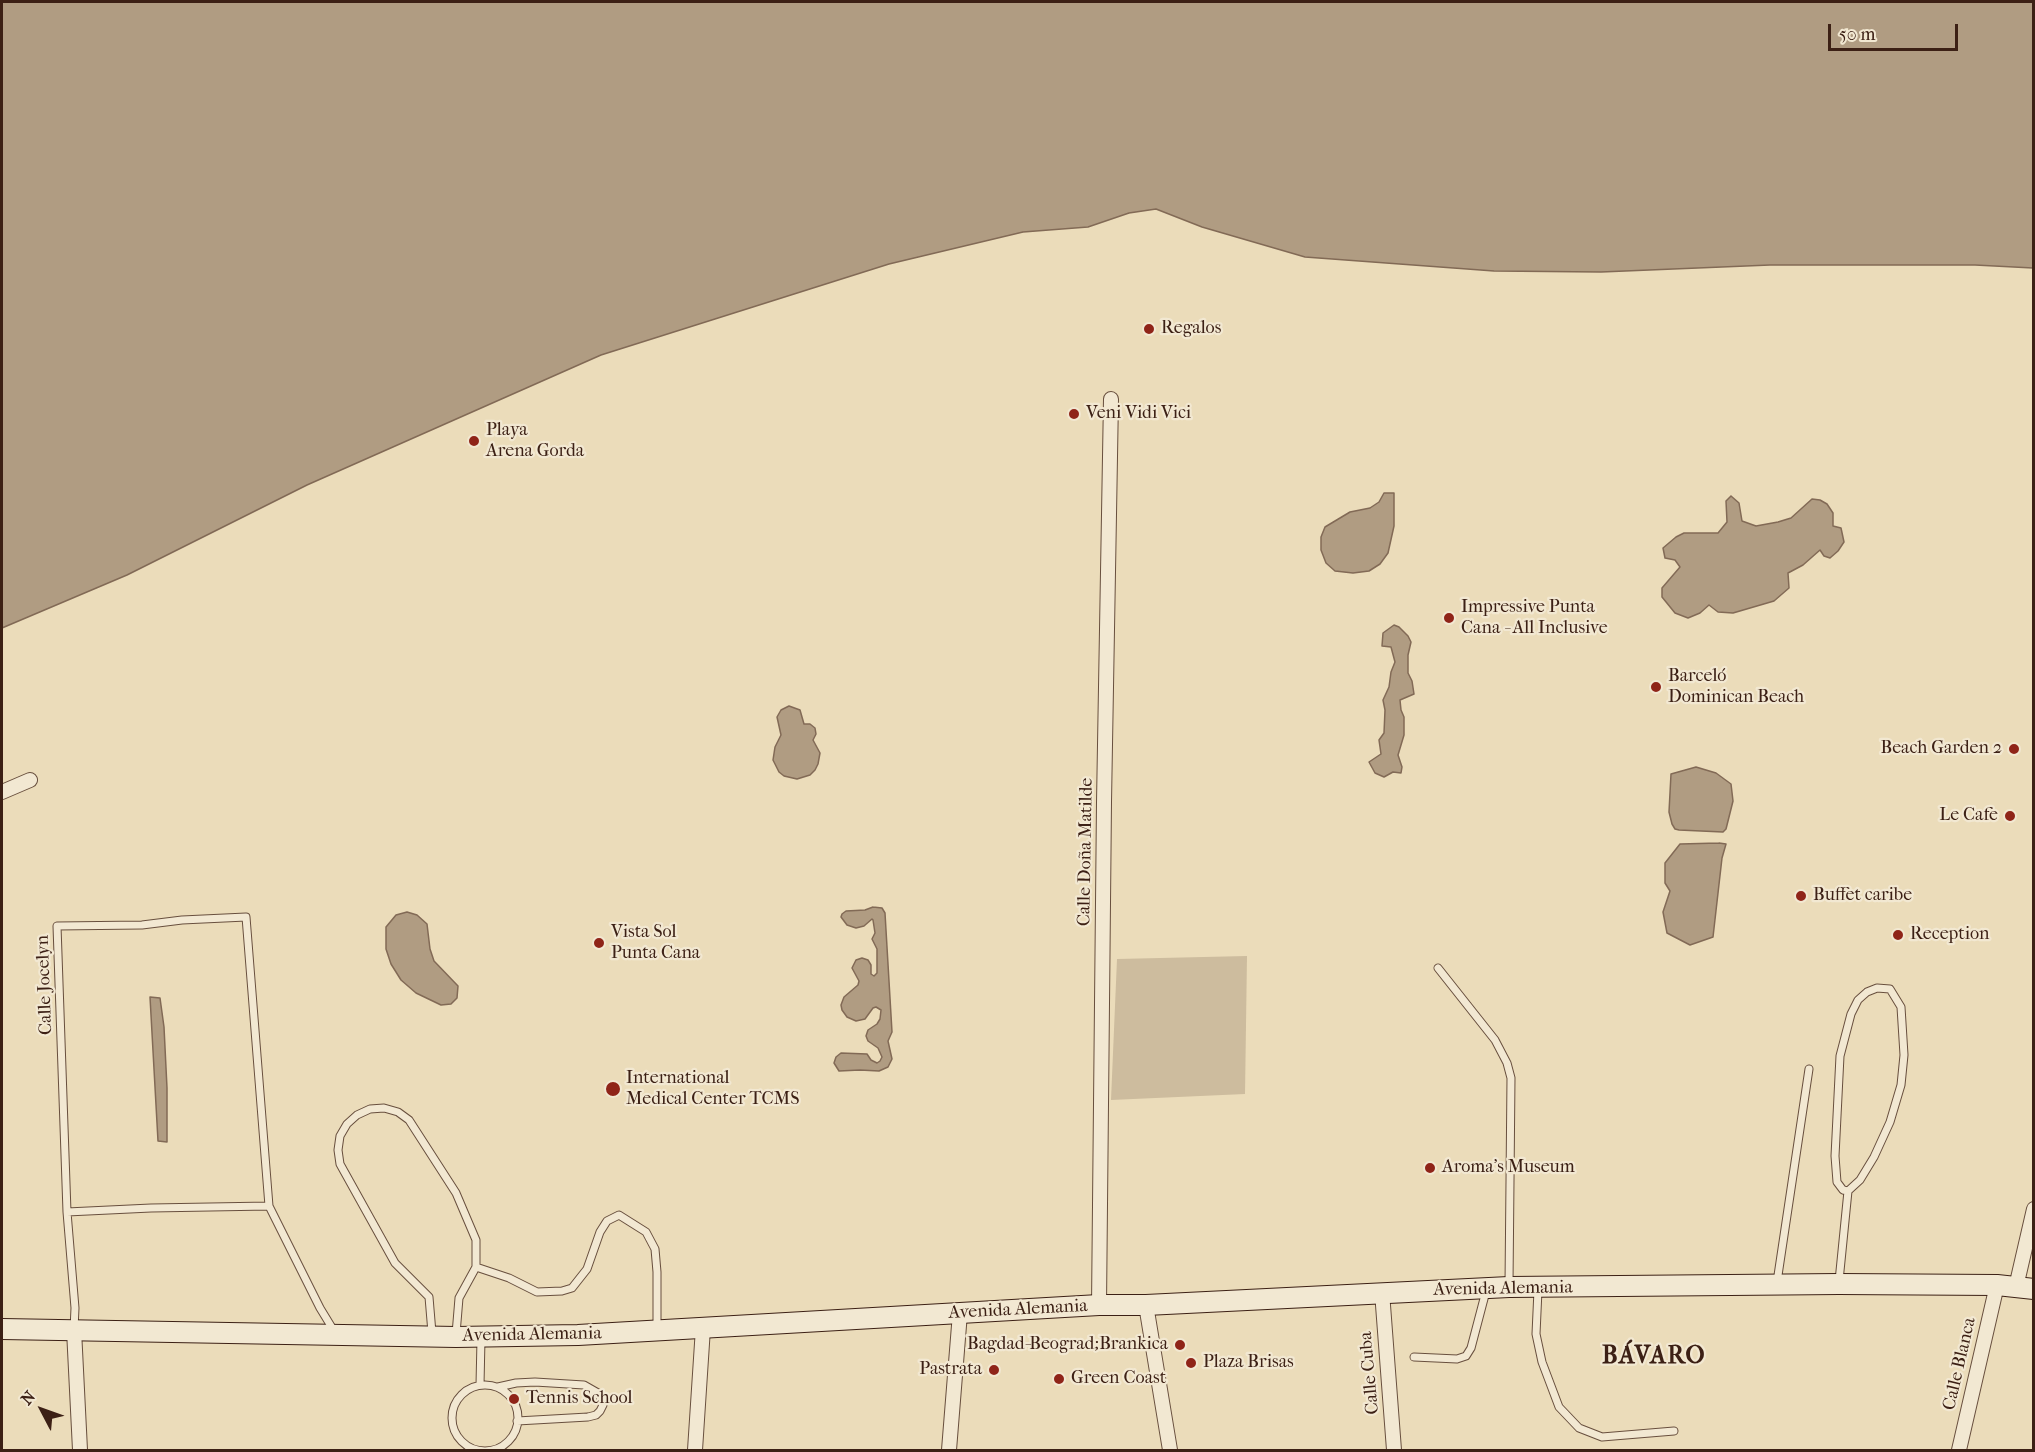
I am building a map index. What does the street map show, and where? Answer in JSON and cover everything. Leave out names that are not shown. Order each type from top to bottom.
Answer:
[{"type":"street","name":"Calle Doña Matilde","points":[[1099,1305],[1111,399]]},
{"type":"street","points":[[2,792],[30,780]]},
{"type":"street","name":"Calle Blanca","points":[[1959,1450],[2015,1287],[2034,1209]]},
{"type":"street","name":"Avenida Alemania","points":[[2,1329],[456,1337],[578,1335],[1099,1305],[1146,1305],[1509,1287],[1839,1284],[2015,1287]]},
{"type":"street","name":"Calle Cuba","points":[[1382,1292],[1394,1450]]},
{"type":"street","points":[[1146,1305],[1170,1450]]},
{"type":"street","points":[[949,1450],[960,1313]]},
{"type":"street","points":[[695,1450],[703,1328]]},
{"type":"street","points":[[74,1330],[80,1450]]},
{"type":"lane","name":"Calle Jocelyn","points":[[67,1212],[57,926],[142,925],[182,920],[246,917],[269,1206],[320,1308],[337,1335]]},
{"type":"lane","points":[[1438,968],[1495,1040],[1507,1064],[1510,1078],[1509,1287]]},
{"type":"lane","points":[[1839,1284],[1848,1191],[1860,1180],[1874,1157],[1890,1122],[1901,1085],[1904,1055],[1901,1007],[1890,989],[1877,988],[1867,992],[1858,1000],[1851,1014],[1840,1056],[1835,1156],[1837,1182],[1843,1190],[1848,1191]]},
{"type":"lane","points":[[1776,1284],[1809,1069]]},
{"type":"lane","points":[[432,1336],[429,1297],[395,1263],[340,1164],[338,1150],[340,1136],[347,1124],[357,1115],[370,1109],[384,1108],[398,1112],[409,1119],[456,1193],[476,1240],[476,1267],[459,1298],[456,1337]]},
{"type":"lane","points":[[74,1330],[75,1308],[67,1212],[269,1206]]},
{"type":"lane","points":[[476,1267],[509,1278],[537,1292],[562,1291],[572,1288],[587,1269],[600,1232],[607,1221],[620,1215],[646,1232],[655,1249],[657,1331]]},
{"type":"lane","points":[[1538,1287],[1536,1334],[1542,1362],[1559,1407],[1579,1428],[1602,1437],[1674,1431]]},
{"type":"lane","points":[[1414,1357],[1456,1359],[1466,1356],[1471,1348],[1487,1288]]},
{"type":"lane","points":[[480,1385],[481,1336]]},
{"type":"lane","points":[[498,1387],[513,1400],[516,1408],[517,1421],[512,1435],[498,1448],[480,1450],[463,1443],[453,1427],[453,1408],[463,1393],[480,1385],[498,1387],[535,1382],[584,1385],[598,1393],[603,1405],[596,1415],[588,1417],[517,1421]]},
{"type":"shaded area","points":[[2,2],[2033,2],[2033,268],[1975,265],[1770,265],[1601,272],[1494,271],[1305,257],[1202,227],[1156,209],[1129,213],[1088,227],[1023,232],[889,264],[601,355],[307,485],[127,575],[2,628]]},
{"type":"shaded area","points":[[1384,493],[1394,493],[1394,526],[1388,553],[1380,564],[1369,571],[1353,573],[1335,571],[1326,563],[1321,550],[1321,537],[1325,527],[1350,512],[1370,508],[1379,502]]},
{"type":"shaded area","points":[[1731,496],[1739,503],[1742,521],[1756,526],[1791,518],[1812,499],[1820,500],[1827,504],[1833,513],[1833,526],[1841,528],[1844,542],[1830,558],[1824,556],[1820,550],[1803,565],[1788,573],[1789,588],[1774,601],[1733,613],[1718,612],[1709,605],[1700,613],[1688,618],[1675,613],[1662,597],[1662,588],[1680,567],[1675,560],[1665,558],[1663,548],[1684,533],[1718,533],[1727,522],[1726,501]]},
{"type":"shaded area","points":[[1394,625],[1408,636],[1411,642],[1408,673],[1414,694],[1400,700],[1404,717],[1404,735],[1398,755],[1402,767],[1401,773],[1393,772],[1384,777],[1375,773],[1369,762],[1381,754],[1379,740],[1384,733],[1383,700],[1389,687],[1395,662],[1391,647],[1382,646],[1383,633]]},
{"type":"shaded area","points":[[789,706],[800,710],[804,724],[810,724],[815,728],[816,734],[813,740],[820,753],[815,770],[810,775],[797,779],[784,776],[779,772],[773,760],[775,747],[781,735],[777,717],[781,710]]},
{"type":"shaded area","points":[[1696,767],[1716,773],[1731,784],[1733,801],[1726,829],[1723,832],[1679,830],[1675,829],[1672,824],[1669,812],[1671,774]]},
{"type":"shaded area","points":[[1680,844],[1726,844],[1722,858],[1713,937],[1690,945],[1667,933],[1663,912],[1670,891],[1665,883],[1665,863]]},
{"type":"shaded area","points":[[882,908],[885,913],[892,1032],[888,1041],[892,1059],[888,1067],[879,1071],[839,1071],[834,1063],[836,1057],[841,1053],[867,1054],[877,1063],[882,1057],[878,1048],[868,1041],[866,1036],[868,1030],[880,1019],[881,1010],[873,1008],[865,1019],[856,1021],[847,1017],[841,1005],[844,997],[858,985],[859,981],[852,968],[856,960],[862,958],[868,960],[871,965],[871,974],[874,976],[877,973],[877,949],[872,939],[875,933],[872,919],[864,926],[856,928],[847,925],[841,917],[846,911]]},
{"type":"shaded area","points":[[407,912],[417,915],[427,924],[434,961],[458,986],[457,998],[451,1004],[441,1005],[416,993],[401,980],[391,964],[386,949],[386,927],[396,915]]},
{"type":"shaded area","points":[[1247,956],[1245,1094],[1111,1100],[1117,959]]},
{"type":"shaded area","points":[[150,997],[160,998],[164,1027],[167,1142],[158,1141]]},
{"type":"place","name":"Regalos","points":[[1149,329]]},
{"type":"place","name":"Veni Vidi Vici","points":[[1074,414]]},
{"type":"place","name":"Playa Arena Gorda","points":[[474,441]]},
{"type":"place","name":"Impressive Punta Cana - All Inclusive","points":[[1449,618]]},
{"type":"place","name":"Barceló Dominican Beach","points":[[1656,687]]},
{"type":"place","name":"Beach Garden 2","points":[[2014,749]]},
{"type":"place","name":"Le Cafe","points":[[2010,816]]},
{"type":"place","name":"Buffet caribe","points":[[1801,896]]},
{"type":"place","name":"Reception","points":[[1898,935]]},
{"type":"place","name":"Vista Sol Punta Cana","points":[[599,943]]},
{"type":"place","name":"International Medical Center TCMS","points":[[613,1089]]},
{"type":"place","name":"Aroma's Museum","points":[[1430,1168]]},
{"type":"place","name":"Bagdad-Beograd;Brankica","points":[[1180,1345]]},
{"type":"place","name":"Plaza Brisas","points":[[1191,1363]]},
{"type":"place","name":"Pastrata","points":[[994,1370]]},
{"type":"place","name":"Green Coast","points":[[1059,1379]]},
{"type":"place","name":"Tennis School","points":[[514,1399]]},
{"type":"district","name":"BÁVARO","points":[[1654,1357]]}]
